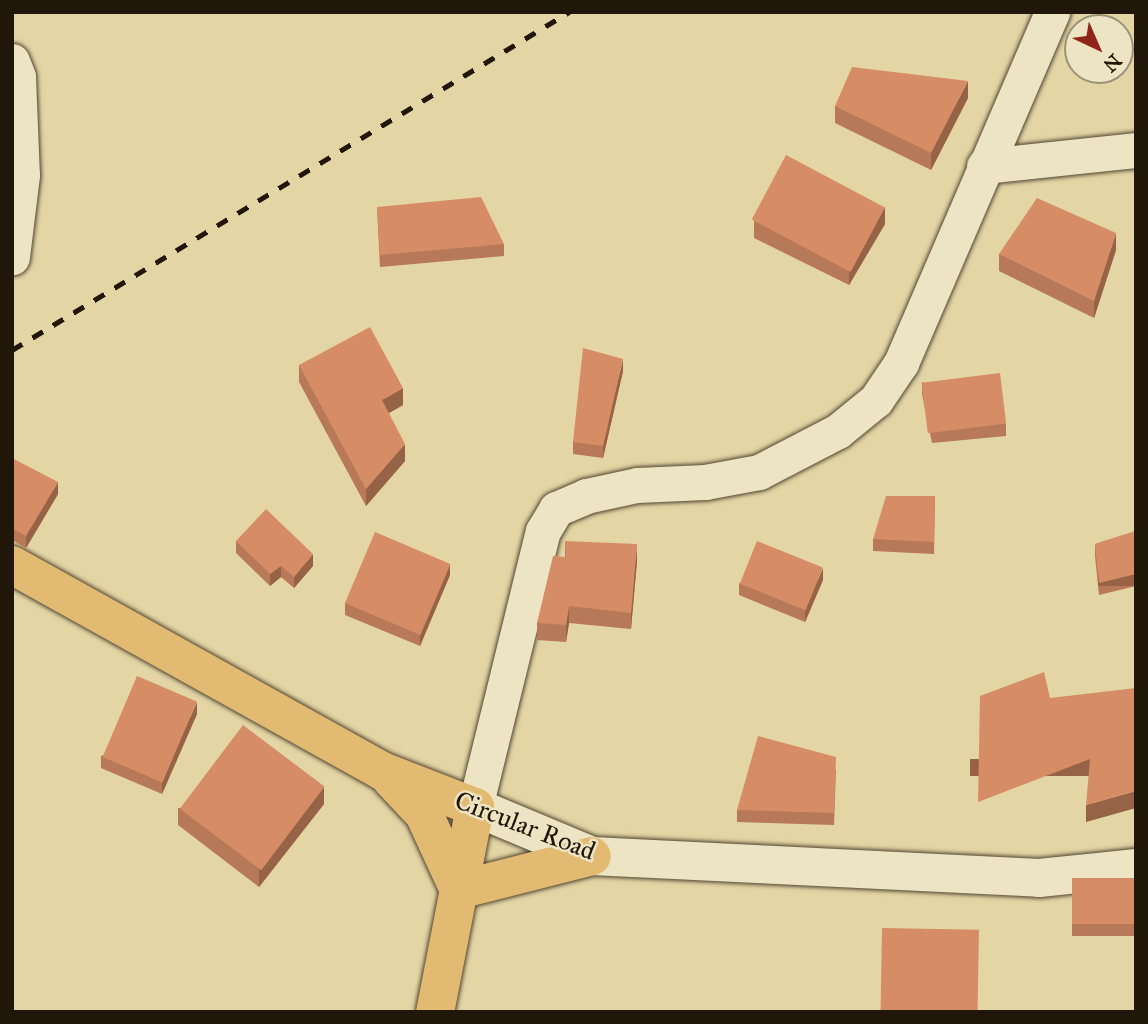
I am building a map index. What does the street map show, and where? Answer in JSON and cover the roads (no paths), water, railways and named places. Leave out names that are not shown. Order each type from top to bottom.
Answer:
[{"type":"main road","name":"Circular Road","points":[[12,565],[382,771],[592,856],[1039,878],[1136,867]]},
{"type":"main road","points":[[382,771],[424,814],[459,890]]},
{"type":"main road","points":[[435,1012],[475,807]]},
{"type":"main road","points":[[459,890],[592,856]]},
{"type":"street","points":[[475,807],[543,531],[556,509],[586,496],[637,485],[705,482],[759,472],[847,423],[876,400],[901,363],[1052,12]]},
{"type":"street","points":[[12,61],[18,77],[22,175],[12,257]]},
{"type":"street","points":[[984,166],[1136,150]]},
{"type":"railway","points":[[12,350],[569,12]]}]
